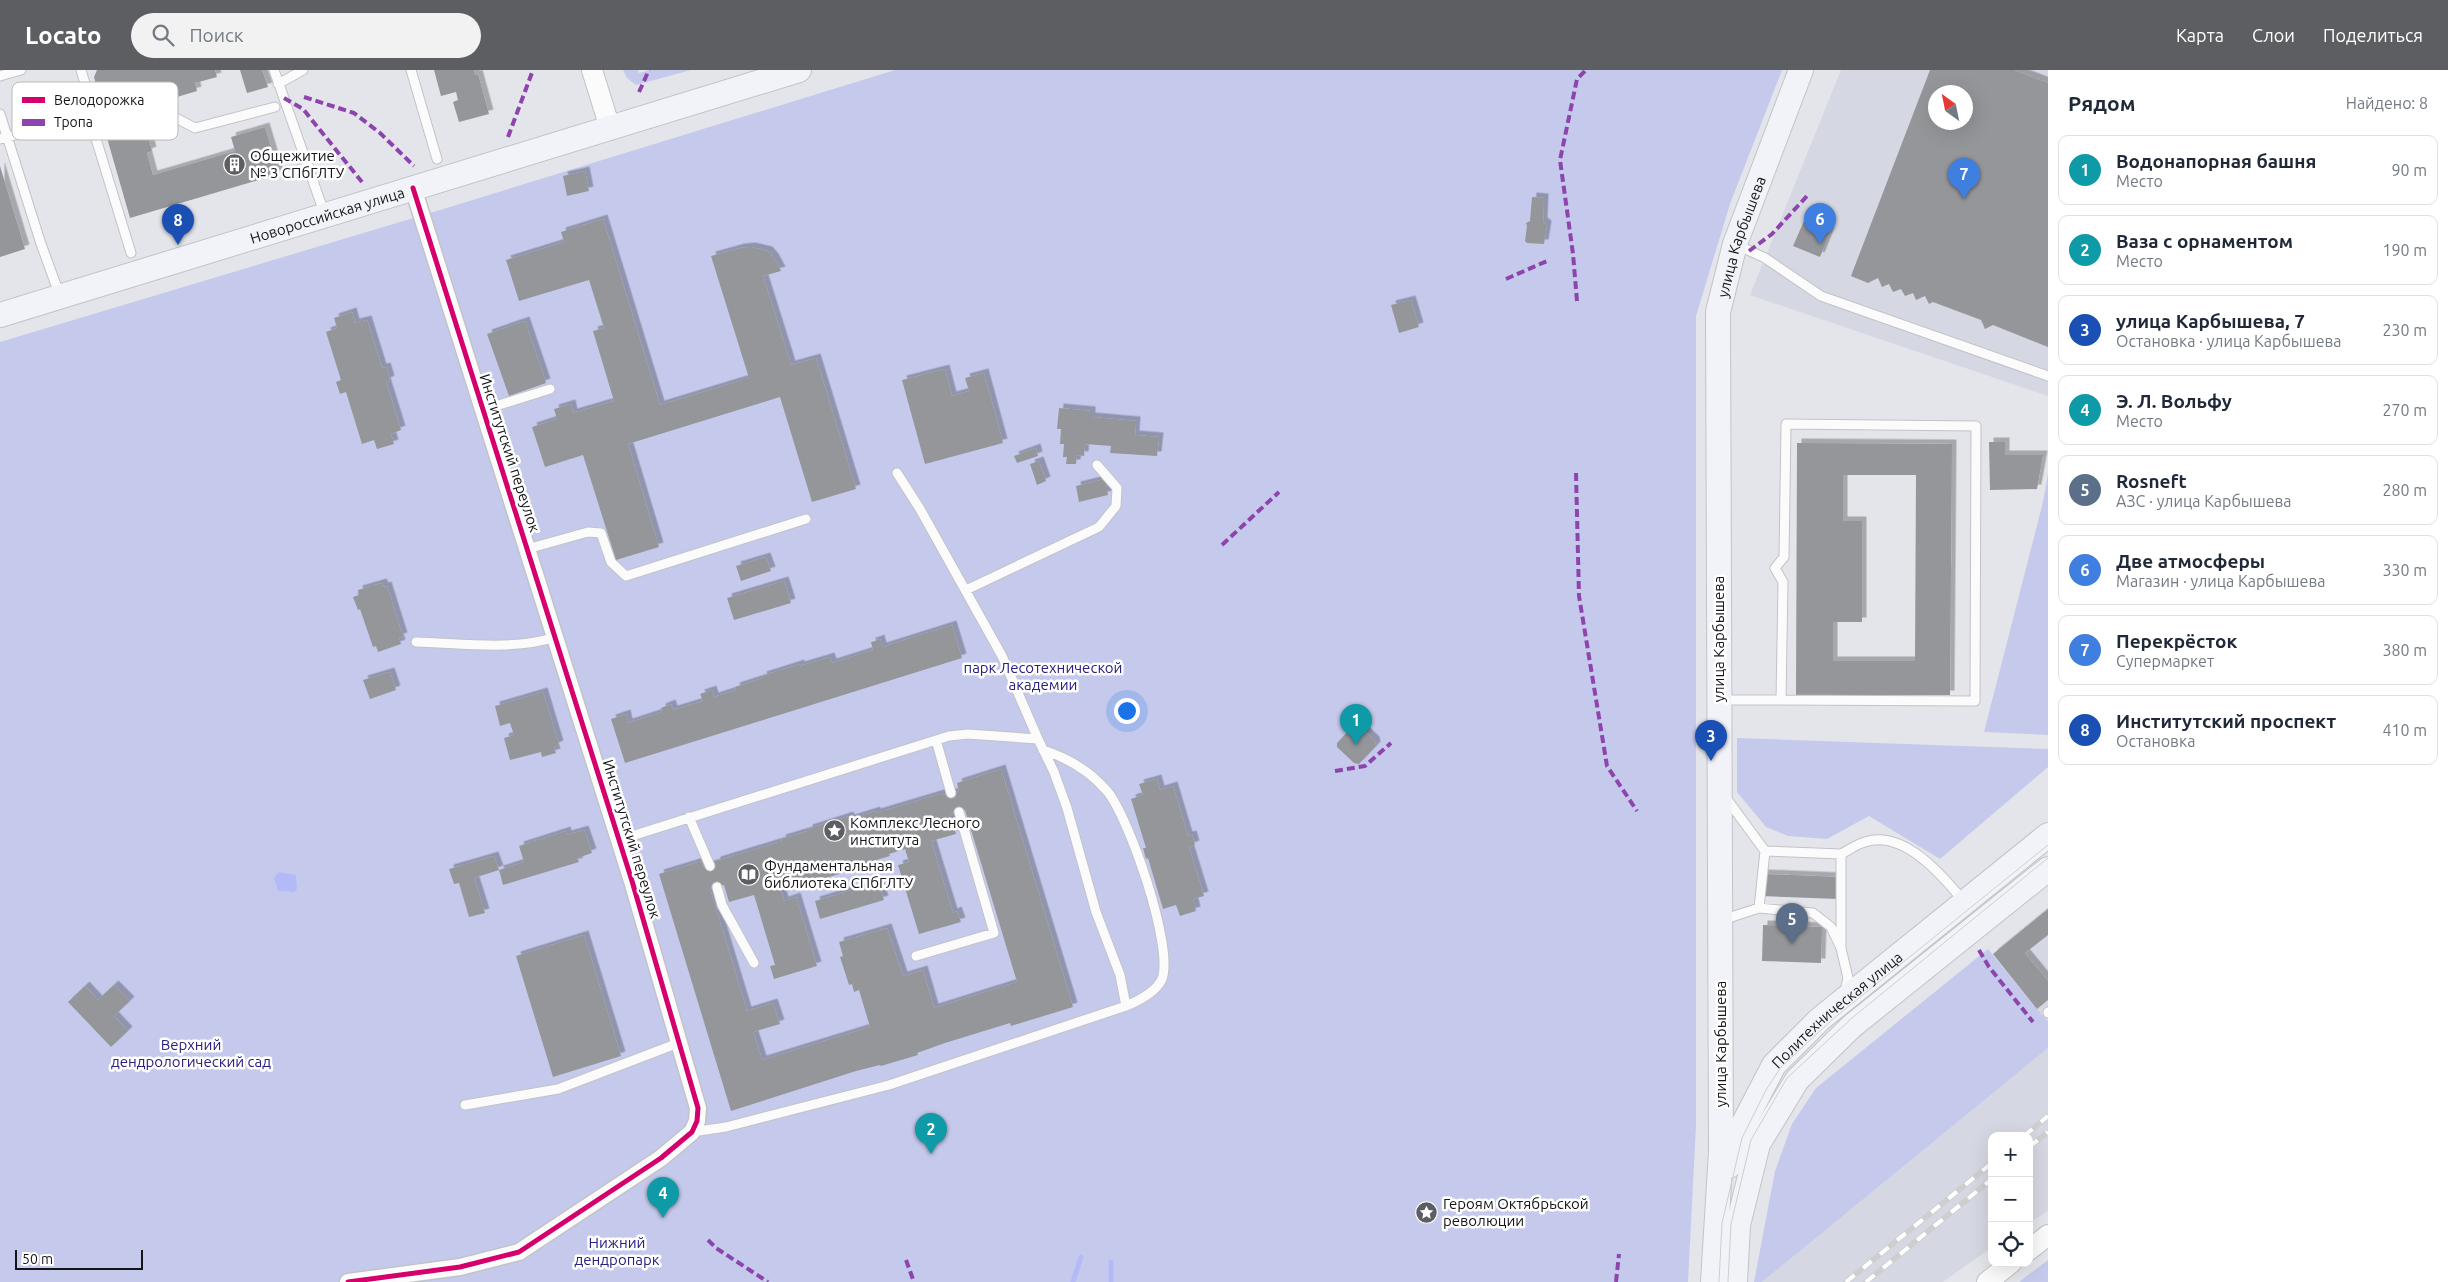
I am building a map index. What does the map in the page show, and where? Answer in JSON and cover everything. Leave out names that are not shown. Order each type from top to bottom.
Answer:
[{"type":"main road","name":"Новороссийская улица","points":[[0,315],[799,70]]},
{"type":"main road","name":"улица Карбышева","points":[[1713,1282],[1727,1223],[1721,1152],[1718,788],[1718,312],[1734,244],[1801,70]]},
{"type":"main road","name":"Политехническая улица","points":[[1735,1282],[1727,1223],[1737,1136],[1774,1065],[1820,1019],[2048,835]]},
{"type":"main road","name":"Политехническая улица","points":[[1727,1223],[1758,1144],[1797,1080],[1852,1026],[2048,869]]},
{"type":"street","points":[[592,70],[610,128]]},
{"type":"street","name":"Институтский переулок","points":[[413,188],[556,637],[681,1042],[698,1108],[697,1121],[692,1132]]},
{"type":"street","points":[[348,1282],[460,1267],[519,1252],[618,1188],[661,1158],[692,1132]]},
{"type":"street","points":[[2033,1247],[2048,1235]]},
{"type":"street","points":[[1987,1282],[2006,1267]]},
{"type":"lane","points":[[0,76],[21,70]]},
{"type":"lane","points":[[274,70],[326,215]]},
{"type":"lane","points":[[278,84],[303,70]]},
{"type":"lane","points":[[411,70],[437,159]]},
{"type":"lane","points":[[178,119],[194,128],[275,107]]},
{"type":"lane","points":[[0,114],[3,138],[60,296]]},
{"type":"lane","points":[[99,140],[131,253]]},
{"type":"lane","points":[[286,173],[309,167]]},
{"type":"lane","points":[[1734,244],[1765,258],[1821,296],[2048,376]]},
{"type":"lane","points":[[483,410],[550,389]]},
{"type":"lane","points":[[1718,700],[1975,701],[1976,426],[1786,424],[1784,557],[1775,568],[1783,582],[1781,700]]},
{"type":"lane","points":[[966,590],[1099,527],[1116,506],[1117,488],[1097,465]]},
{"type":"lane","points":[[897,473],[920,508],[1002,656],[1054,772],[1096,912],[1120,975],[1126,1006]]},
{"type":"lane","points":[[527,549],[588,532],[601,533],[611,562],[626,576],[806,519]]},
{"type":"lane","points":[[416,642],[536,644],[556,637]]},
{"type":"lane","points":[[619,840],[936,740],[968,734],[1038,739]]},
{"type":"lane","points":[[936,740],[951,793]]},
{"type":"lane","points":[[692,1132],[726,1127],[889,1085],[1126,1006],[1139,1000],[1158,985],[1162,978],[1164,964],[1161,935],[1139,858],[1126,823],[1107,792],[1086,771],[1071,761],[1043,750]]},
{"type":"lane","points":[[1718,788],[1764,851],[1759,908]]},
{"type":"lane","points":[[916,956],[994,933],[958,812]]},
{"type":"lane","points":[[689,818],[710,866]]},
{"type":"lane","points":[[1764,851],[1841,854],[1866,841],[1888,841],[1928,862],[1965,903]]},
{"type":"lane","points":[[1841,854],[1841,948],[1848,978],[1844,1000]]},
{"type":"lane","points":[[717,887],[722,905],[754,963]]},
{"type":"lane","points":[[1719,920],[1759,908],[1813,913],[1830,927],[1841,948]]},
{"type":"lane","points":[[465,1105],[558,1089],[681,1042]]},
{"type":"shaded area","points":[[1841,70],[2048,70],[2048,396],[1750,295]]},
{"type":"shaded area","points":[[2048,909],[2048,1022],[1993,954]]},
{"type":"shaded area","points":[[2048,1048],[2048,1211],[2033,1220],[2033,1132],[1988,1132],[1988,1250],[1943,1282],[1762,1282]]},
{"type":"green space","points":[[623,70],[638,70],[639,73],[650,70],[691,70],[636,85],[627,78]]},
{"type":"green space","name":"парк Лесотехнической академии","points":[[895,70],[1782,70],[1730,204],[1696,316],[1696,1126],[1688,1282],[0,1282],[0,342],[440,210]]},
{"type":"green space","points":[[2048,473],[2048,735],[1984,732],[2043,502]]},
{"type":"green space","points":[[1737,738],[2048,749],[2048,767],[1940,859],[1869,816],[1827,839],[1788,836],[1766,827],[1737,792]]},
{"type":"green space","points":[[1988,949],[2048,1022],[2048,1048],[1762,1282],[1754,1282],[1775,1171],[1792,1124],[1816,1088]]},
{"type":"green space","points":[[2048,1260],[2048,1282],[2019,1282]]},
{"type":"water","points":[[279,872],[296,875],[297,889],[294,892],[278,891],[274,878]]},
{"type":"building","name":"Общежитие № 3 СПбГЛТУ","points":[[97,70],[215,70],[217,77],[195,83],[197,91],[178,97],[178,82],[95,82],[94,77]]},
{"type":"building","points":[[240,70],[262,70],[268,87],[247,93]]},
{"type":"building","points":[[434,70],[474,70],[475,75],[478,74],[489,114],[459,122],[453,102],[458,100],[456,92],[441,96]]},
{"type":"building","points":[[1930,70],[2014,70],[2048,83],[2048,347],[1993,325],[1985,329],[1981,320],[1933,302],[1929,304],[1925,296],[1916,300],[1913,293],[1905,296],[1901,289],[1893,292],[1889,284],[1882,287],[1878,278],[1868,283],[1851,276]]},
{"type":"building","name":"Общежитие № 3 СПбГЛТУ","points":[[265,127],[279,174],[130,218],[108,140],[149,140],[152,151],[147,153],[153,175],[235,151],[231,137]]},
{"type":"building","points":[[0,166],[25,249],[0,257]]},
{"type":"building","points":[[585,171],[589,191],[567,196],[563,176]]},
{"type":"building","points":[[1532,197],[1544,198],[1543,222],[1547,225],[1544,244],[1527,243],[1525,241],[1526,223],[1530,221]]},
{"type":"building","points":[[603,219],[660,405],[749,378],[711,256],[751,247],[768,251],[781,271],[763,276],[791,365],[816,358],[856,489],[812,502],[780,397],[628,444],[659,547],[616,560],[583,455],[545,467],[532,427],[557,419],[554,409],[571,404],[573,413],[614,401],[593,331],[604,328],[589,280],[519,301],[506,260],[564,242],[561,232]]},
{"type":"building","points":[[1804,221],[1830,232],[1820,257],[1793,246]]},
{"type":"building","points":[[1411,300],[1419,327],[1399,333],[1391,305]]},
{"type":"building","points":[[352,312],[355,323],[367,320],[382,368],[386,367],[390,380],[386,382],[401,430],[391,434],[394,444],[377,449],[374,440],[362,444],[346,392],[340,394],[336,382],[341,380],[326,332],[337,328],[334,318]]},
{"type":"building","points":[[525,321],[546,383],[509,396],[487,334]]},
{"type":"building","points":[[945,369],[952,396],[969,391],[965,378],[984,373],[1003,443],[925,464],[902,380]]},
{"type":"building","points":[[1059,408],[1091,411],[1091,417],[1136,421],[1135,435],[1159,437],[1157,456],[1110,453],[1111,446],[1085,444],[1084,456],[1077,455],[1076,464],[1066,464],[1067,457],[1063,457],[1064,444],[1060,444],[1061,429],[1057,429]]},
{"type":"building","points":[[1989,442],[2005,442],[2005,455],[2043,455],[2037,489],[1990,490]]},
{"type":"building","points":[[1797,443],[1952,444],[1950,695],[1796,695]],"holes":[[[1843,475],[1916,475],[1915,661],[1833,661],[1833,622],[1862,622],[1862,521],[1843,521]]]},
{"type":"building","points":[[1036,448],[1038,456],[1017,463],[1014,456]]},
{"type":"building","points":[[1039,461],[1046,481],[1037,485],[1030,464]]},
{"type":"building","points":[[1105,479],[1108,495],[1079,502],[1076,486]]},
{"type":"building","points":[[766,557],[771,571],[741,581],[736,566]]},
{"type":"building","points":[[784,581],[791,603],[734,620],[727,598]]},
{"type":"building","points":[[382,583],[384,587],[387,586],[403,637],[399,638],[401,644],[378,652],[376,646],[373,647],[360,609],[358,610],[353,597],[359,595],[358,590]]},
{"type":"building","points":[[952,625],[962,658],[625,763],[611,719],[626,714],[628,723],[662,712],[661,708],[671,704],[673,710],[703,701],[700,694],[712,690],[714,697],[736,690],[735,687],[763,678],[762,676],[800,664],[800,666],[830,657],[832,663],[873,650],[871,642],[880,639],[882,647]]},
{"type":"building","points":[[390,672],[396,690],[370,699],[363,680]]},
{"type":"building","points":[[543,692],[559,745],[554,747],[556,753],[542,757],[541,752],[510,760],[504,738],[514,735],[510,723],[500,726],[495,706]]},
{"type":"building","points":[[1354,725],[1358,725],[1375,741],[1376,746],[1359,764],[1354,763],[1337,747],[1337,743]]},
{"type":"building","points":[[1001,769],[1073,1007],[1011,1026],[1010,1023],[945,1043],[917,1053],[918,1055],[856,1071],[731,1111],[659,874],[702,861],[703,867],[716,863],[716,861],[782,841],[781,839],[849,816],[850,819],[943,793],[944,795],[959,791],[957,783]],"holes":[[[965,810],[1017,982],[934,1008],[923,970],[903,976],[887,928],[839,942],[843,956],[840,957],[849,985],[852,984],[854,992],[859,990],[870,1027],[762,1060],[753,1032],[780,1024],[773,1003],[747,1011],[710,889],[724,885],[729,902],[754,895],[775,965],[770,966],[774,979],[817,966],[796,897],[784,901],[780,888],[822,877],[823,879],[864,866],[863,864],[890,856],[889,854],[905,849],[909,862],[898,865],[919,934],[961,922],[957,911],[953,913],[931,841],[956,834],[950,814]]]},
{"type":"building","points":[[1157,779],[1160,790],[1173,786],[1188,836],[1192,835],[1195,845],[1189,847],[1204,896],[1193,899],[1196,911],[1180,916],[1176,905],[1163,909],[1148,858],[1146,859],[1143,848],[1146,848],[1131,799],[1143,795],[1139,784]]},
{"type":"building","points":[[584,830],[592,853],[577,858],[579,862],[503,885],[499,870],[524,862],[519,846],[566,831],[567,835]]},
{"type":"building","points":[[494,856],[499,870],[474,878],[485,913],[469,917],[459,883],[454,884],[449,869]]},
{"type":"building","points":[[1763,874],[1839,877],[1838,899],[1762,896]]},
{"type":"building","points":[[878,882],[884,900],[820,919],[815,901]]},
{"type":"building","points":[[2048,909],[2048,935],[2025,953],[2048,981],[2048,1000],[2037,1009],[1993,954]]},
{"type":"building","points":[[1763,925],[1822,927],[1821,963],[1762,961]]},
{"type":"building","points":[[584,935],[621,1056],[553,1077],[516,956]]},
{"type":"building","points":[[114,985],[130,1001],[114,1016],[128,1031],[111,1047],[68,1002],[85,986],[98,1000]]},
{"type":"waterway","points":[[1073,1282],[1081,1257]]},
{"type":"waterway","points":[[1111,1262],[1111,1282]]},
{"type":"tram line","points":[[1719,1282],[1722,1223],[1742,1138],[1766,1090],[1781,1067],[1833,1019],[2048,845]]},
{"type":"tram line","points":[[1728,1282],[1731,1224],[1751,1140],[1787,1078],[1852,1018],[2048,858]]},
{"type":"railway","points":[[2029,1132],[2048,1116]]},
{"type":"railway","points":[[2033,1144],[2048,1132]]},
{"type":"railway","points":[[1846,1282],[1988,1166]]},
{"type":"railway","points":[[1866,1282],[1988,1182]]},
{"type":"marked path","points":[[508,137],[533,70]]},
{"type":"marked path","points":[[639,92],[649,70]]},
{"type":"marked path","points":[[1577,301],[1573,254],[1560,160],[1577,79],[1586,70]]},
{"type":"marked path","points":[[304,97],[354,113],[380,133],[414,166]]},
{"type":"marked path","points":[[284,98],[303,109],[362,182]]},
{"type":"marked path","points":[[1749,251],[1772,234],[1807,196]]},
{"type":"marked path","points":[[1506,279],[1547,261]]},
{"type":"marked path","points":[[1576,473],[1579,596],[1607,766],[1637,811]]},
{"type":"marked path","points":[[1222,545],[1279,492]]},
{"type":"marked path","points":[[1335,771],[1365,766],[1391,743]]},
{"type":"marked path","points":[[1979,950],[1989,967],[2033,1022]]},
{"type":"marked path","points":[[708,1240],[716,1248],[768,1282]]},
{"type":"marked path","points":[[1616,1282],[1619,1254]]},
{"type":"marked path","points":[[906,1260],[914,1282]]},
{"type":"cycle path","points":[[348,1282],[460,1267],[519,1252],[661,1158],[692,1132],[697,1121],[698,1108],[632,881],[413,188]]},
{"type":"place","name":"Общежитие № 3 СПбГЛТУ","points":[[234,164]]},
{"type":"place","name":"Перекрёсток","points":[[1964,199]]},
{"type":"place","name":"Две атмосферы","points":[[1820,244]]},
{"type":"place","name":"Институтский проспект","points":[[178,245]]},
{"type":"place","name":"Водонапорная башня","points":[[1356,745]]},
{"type":"place","name":"улица Карбышева, 7","points":[[1711,761]]},
{"type":"place","name":"Комплекс Лесного института","points":[[834,831]]},
{"type":"place","name":"Фундаментальная библиотека СПбГЛТУ","points":[[748,874]]},
{"type":"place","name":"Rosneft","points":[[1792,944]]},
{"type":"place","name":"Ваза с орнаментом","points":[[931,1154]]},
{"type":"place","name":"Героям Октябрьской революции","points":[[1427,1212]]},
{"type":"place","name":"Э. Л. Вольфу","points":[[663,1218]]},
{"type":"park label","name":"Верхний дендрологический сад","points":[[191,1052]]},
{"type":"park label","name":"Нижний дендропарк","points":[[617,1250]]}]
